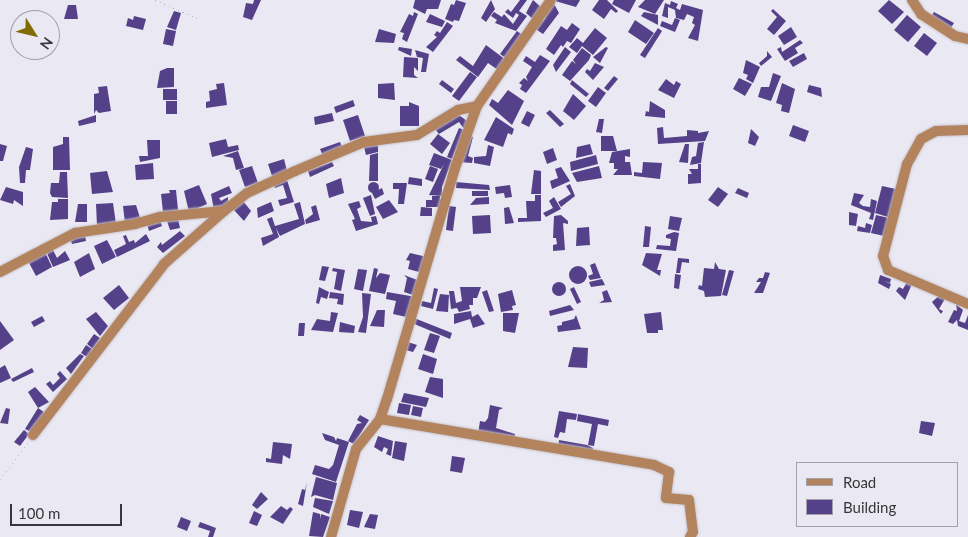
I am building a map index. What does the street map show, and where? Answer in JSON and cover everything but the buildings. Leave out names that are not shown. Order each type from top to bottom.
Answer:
[{"type":"street","points":[[331,537],[356,449],[380,420],[428,269],[455,168],[477,106],[551,0]]},
{"type":"street","points":[[912,0],[928,18],[955,36],[968,39]]},
{"type":"street","points":[[33,435],[164,264],[247,193],[364,142],[417,135],[458,110],[477,106]]},
{"type":"street","points":[[968,130],[936,131],[922,139],[907,164],[883,256],[888,270],[968,304]]},
{"type":"street","points":[[0,272],[75,233],[135,224],[160,217],[224,211]]},
{"type":"street","points":[[380,420],[654,465],[669,472],[666,498],[689,500],[693,532],[690,537]]},
{"type":"path","points":[[155,0],[197,18]]},
{"type":"path","points":[[0,479],[33,435]]}]
